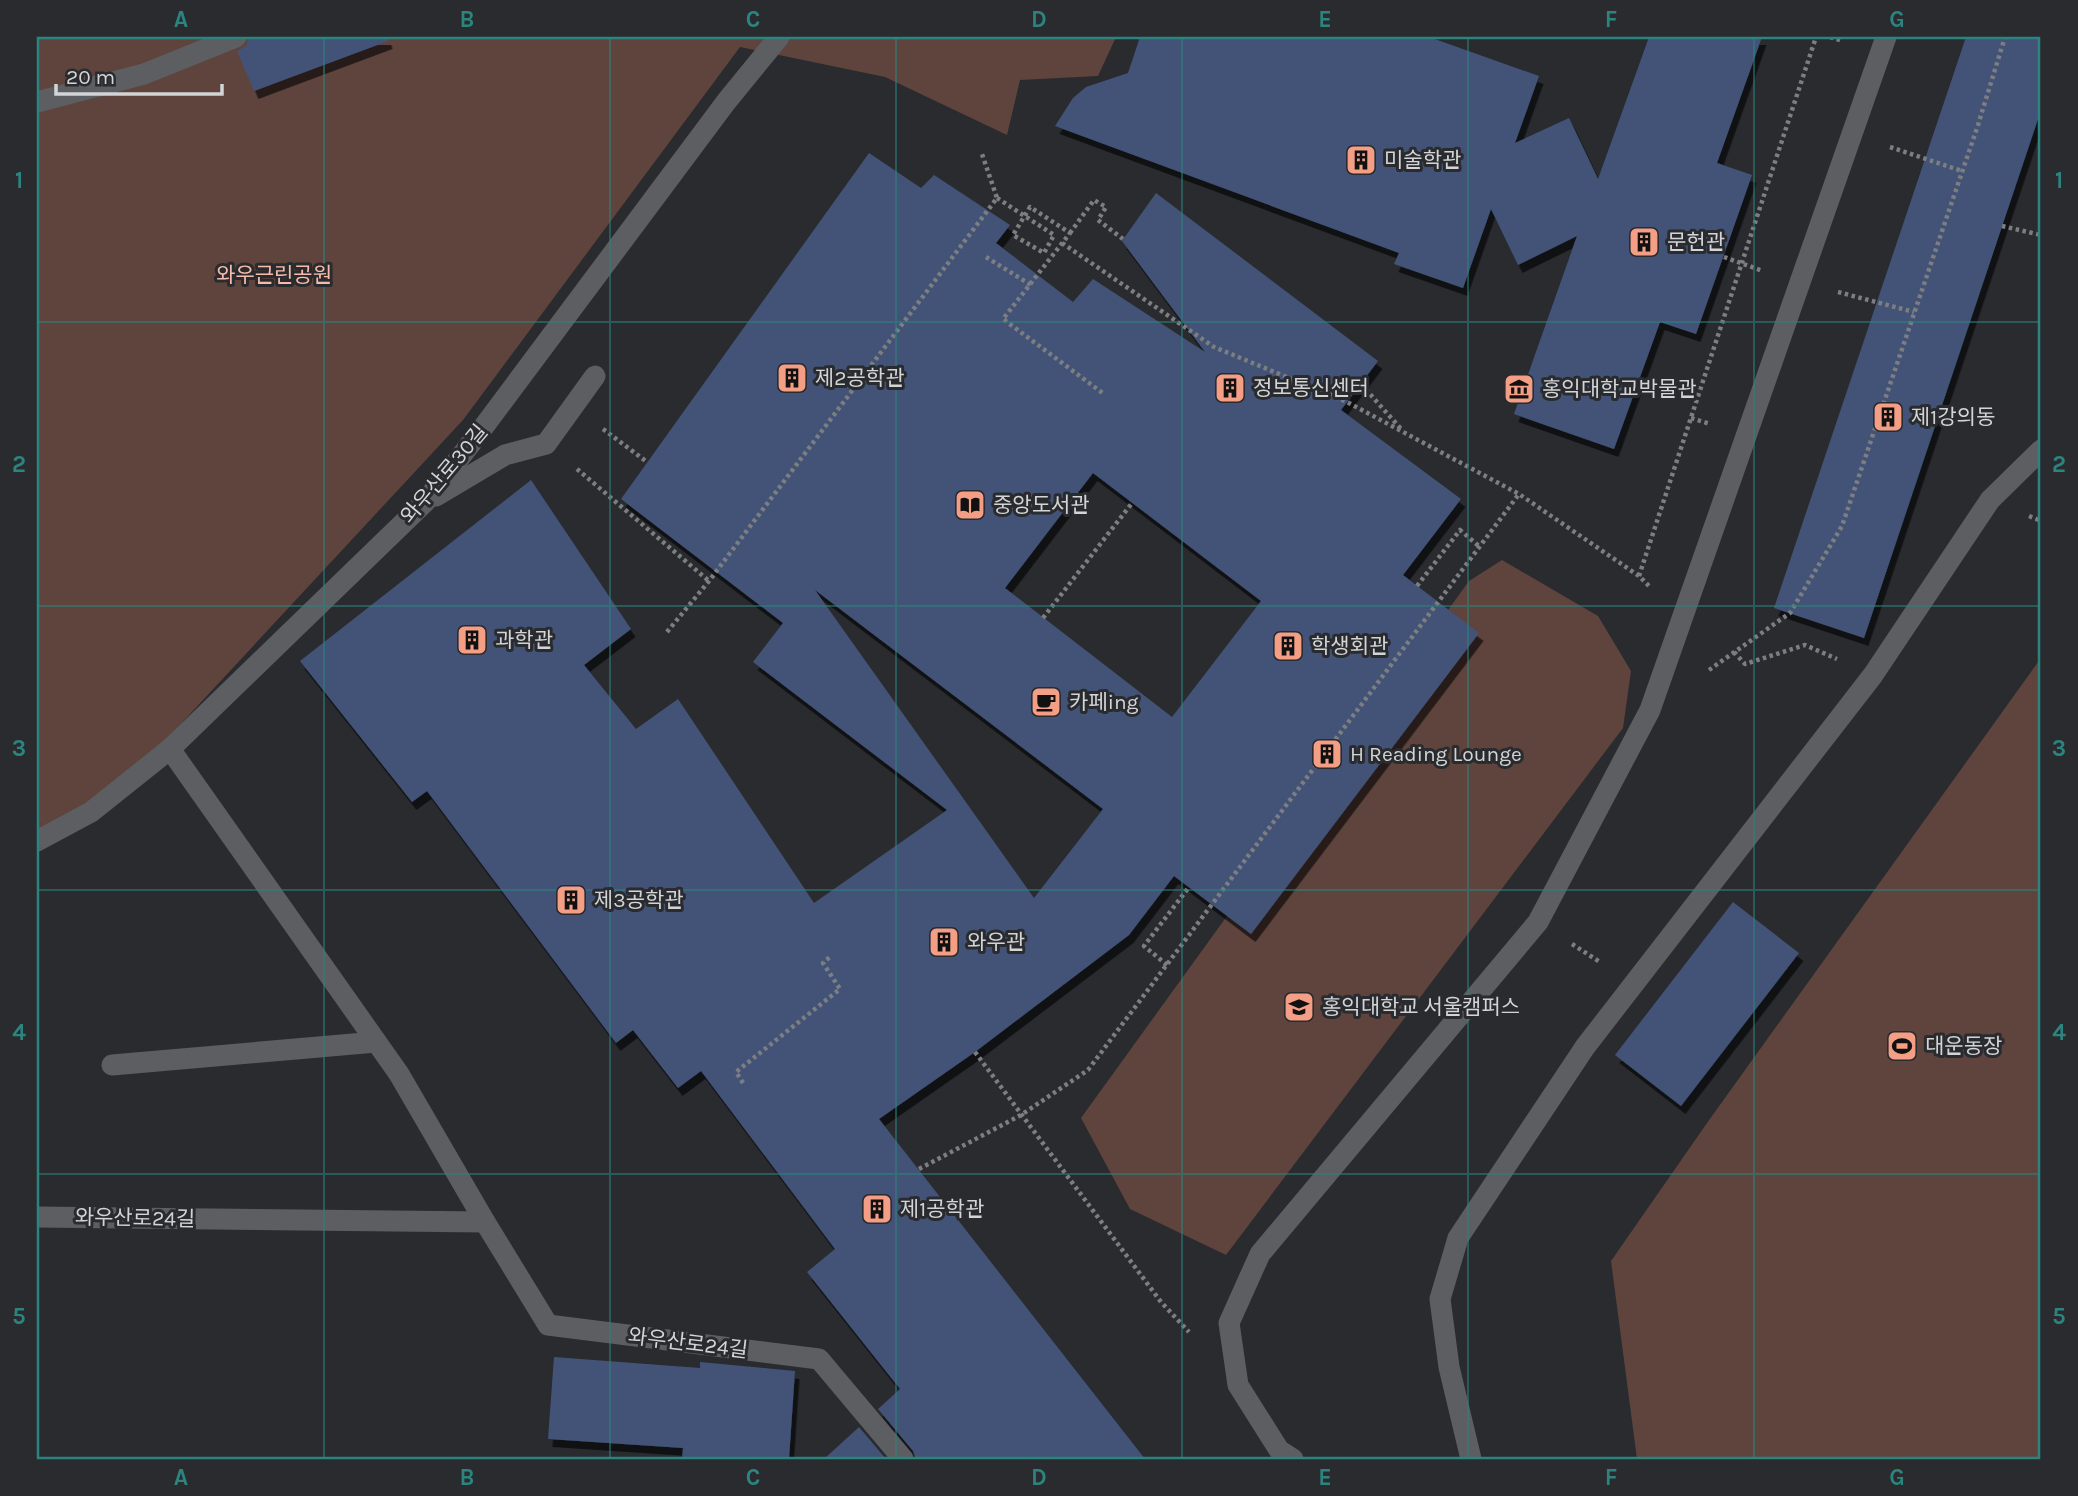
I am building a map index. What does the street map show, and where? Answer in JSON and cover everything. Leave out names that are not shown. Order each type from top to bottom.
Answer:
[{"type":"street","points":[[37,102],[144,74],[236,37]]},
{"type":"street","name":"와우산로30길","points":[[37,841],[91,812],[170,750],[425,502],[726,103],[779,37]]},
{"type":"street","points":[[1293,1459],[1279,1450],[1238,1385],[1229,1322],[1260,1254],[1538,922],[1650,710],[1886,37]]},
{"type":"street","points":[[425,502],[505,455],[546,444],[595,376]]},
{"type":"street","points":[[1471,1459],[1449,1367],[1440,1298],[1458,1238],[1585,1046],[1872,675],[1990,500],[2041,450]]},
{"type":"street","name":"와우산로24길","points":[[170,750],[399,1074],[548,1325],[819,1359],[903,1459]]},
{"type":"street","points":[[112,1065],[376,1042]]},
{"type":"street","name":"와우산로24길","points":[[37,1217],[485,1222]]},
{"type":"path","points":[[1639,576],[1816,37]]},
{"type":"path","points":[[1650,710],[1790,613],[1842,526],[2006,37]]},
{"type":"path","points":[[1852,135],[1962,171]]},
{"type":"path","points":[[982,154],[997,198],[1009,205],[1020,213],[1031,220],[1054,234],[1044,253],[1013,235],[1019,225],[1025,216],[1030,207],[1070,233]]},
{"type":"path","points":[[667,632],[709,581],[997,198]]},
{"type":"path","points":[[1104,394],[1003,319],[1094,201],[1106,207],[1098,220],[1123,239]]},
{"type":"path","points":[[2002,226],[2041,235]]},
{"type":"path","points":[[1062,243],[1214,347],[1347,402],[1520,494],[1639,576],[1684,619]]},
{"type":"path","points":[[986,257],[1031,285]]},
{"type":"path","points":[[1361,384],[1405,433]]},
{"type":"path","points":[[573,407],[647,462]]},
{"type":"path","points":[[546,444],[709,581]]},
{"type":"path","points":[[919,1169],[1021,1115],[1088,1070],[1520,494]]},
{"type":"path","points":[[1043,618],[1132,503]]},
{"type":"path","points":[[1417,586],[1460,530],[1480,547]]},
{"type":"path","points":[[1734,652],[1745,664],[1805,645],[1872,675]]},
{"type":"path","points":[[1167,965],[1144,946],[1189,887]]},
{"type":"path","points":[[1538,922],[1633,983]]},
{"type":"path","points":[[743,1083],[736,1072],[840,989],[823,963],[831,956]]},
{"type":"path","points":[[975,1052],[1161,1302],[1238,1385]]},
{"type":"green space","name":"와우근린공원","points":[[37,37],[1116,37],[1098,76],[1020,80],[1007,135],[885,77],[740,47],[463,420],[164,742],[87,808],[37,831]]},
{"type":"green space","points":[[1502,560],[1598,616],[1631,671],[1623,728],[1226,1255],[1130,1209],[1081,1118],[1469,581]]},
{"type":"green space","name":"대운동장","points":[[2041,658],[2041,1459],[1637,1459],[1611,1261]]},
{"type":"building","points":[[249,37],[387,37],[388,41],[254,91],[237,51],[246,46]]},
{"type":"building","points":[[1140,37],[1429,37],[1539,76],[1515,143],[1569,118],[1598,179],[1649,37],[1762,37],[1717,163],[1752,175],[1696,334],[1660,322],[1614,449],[1514,414],[1577,236],[1518,265],[1491,209],[1463,288],[1394,264],[1399,253],[1055,126],[1073,98],[1086,87],[1128,73]]},
{"type":"building","name":"제1강의동","points":[[1966,37],[2041,37],[2041,110],[1864,638],[1774,608]]},
{"type":"building","points":[[869,153],[921,188],[934,175],[1010,225],[996,243],[1073,302],[1093,279],[1205,352],[1122,241],[1156,193],[1378,361],[1341,410],[1461,499],[1403,575],[1479,633],[1251,934],[1174,876],[1129,935],[975,1052],[879,1119],[1145,1459],[916,1459],[913,1451],[878,1409],[900,1389],[807,1272],[835,1249],[701,1071],[678,1088],[633,1030],[616,1043],[427,791],[412,802],[300,661],[531,480],[631,629],[584,665],[636,729],[678,699],[814,903],[947,810],[753,662],[783,623],[621,499]],"holes":[[[1093,473],[1261,601],[1172,717],[1005,588]],[[815,590],[1103,809],[1034,898],[980,822]]]},
{"type":"building","points":[[1733,902],[1799,953],[1681,1106],[1615,1055]]},
{"type":"building","points":[[554,1357],[700,1368],[700,1362],[795,1371],[789,1459],[682,1459],[683,1448],[548,1439]]},
{"type":"building","points":[[859,1427],[886,1459],[824,1459]]},
{"type":"place","name":"미술학관","points":[[1361,160]]},
{"type":"place","name":"문헌관","points":[[1644,242]]},
{"type":"place","name":"제2공학관","points":[[792,378]]},
{"type":"place","name":"정보통신센터","points":[[1230,388]]},
{"type":"place","name":"홍익대학교박물관","points":[[1519,389]]},
{"type":"place","name":"제1강의동","points":[[1888,417]]},
{"type":"place","name":"중앙도서관","points":[[970,505]]},
{"type":"place","name":"과학관","points":[[472,640]]},
{"type":"place","name":"학생회관","points":[[1288,646]]},
{"type":"place","name":"카페ing","points":[[1046,702]]},
{"type":"place","name":"H Reading Lounge","points":[[1327,754]]},
{"type":"place","name":"제3공학관","points":[[571,900]]},
{"type":"place","name":"와우관","points":[[944,942]]},
{"type":"place","name":"홍익대학교 서울캠퍼스","points":[[1299,1007]]},
{"type":"place","name":"대운동장","points":[[1902,1046]]},
{"type":"place","name":"제1공학관","points":[[877,1209]]}]
